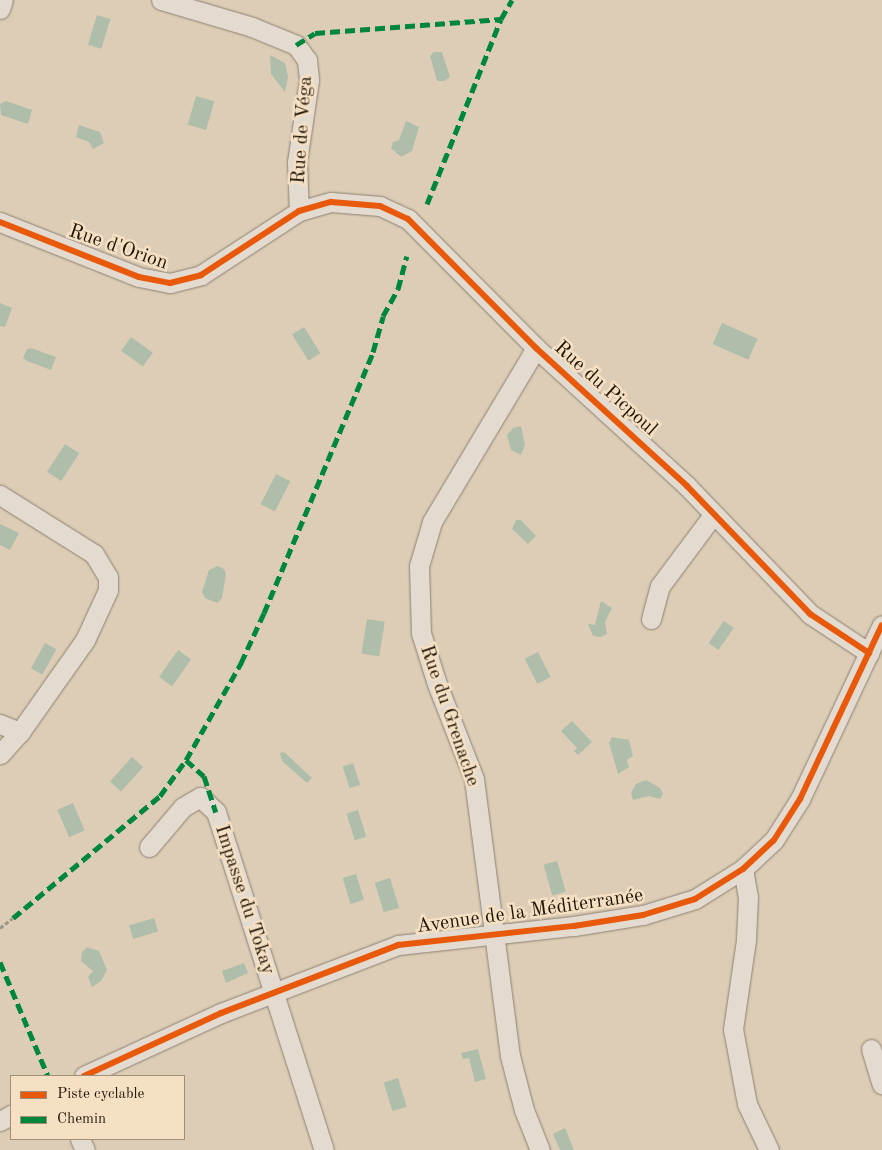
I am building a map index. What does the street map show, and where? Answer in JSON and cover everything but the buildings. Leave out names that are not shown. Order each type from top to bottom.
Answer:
[{"type":"street","points":[[0,9],[3,0]]},
{"type":"street","name":"Rue de Véga","points":[[161,0],[260,30],[296,45],[307,60],[309,80],[297,162],[299,211]]},
{"type":"street","name":"Rue du Picpoul","points":[[299,211],[331,202],[358,202],[380,206],[408,219],[536,348],[686,486],[810,614],[869,653]]},
{"type":"street","name":"Rue d'Orion","points":[[0,222],[139,276],[170,283],[201,275],[299,211]]},
{"type":"street","name":"Rue du Grenache","points":[[536,348],[432,522],[419,566],[421,633],[474,779],[496,934],[510,1056],[524,1110],[540,1150]]},
{"type":"street","points":[[0,495],[84,546],[103,564],[108,577],[104,604],[85,640],[20,732],[0,754]]},
{"type":"street","points":[[650,619],[660,586],[713,515]]},
{"type":"street","name":"Avenue de la Méditerranée","points":[[86,1075],[273,992],[398,945],[643,916],[695,899],[743,869],[774,840],[800,799],[882,625]]},
{"type":"street","points":[[0,724],[20,732]]},
{"type":"street","name":"Impasse du Tokay","points":[[149,846],[183,807],[200,797],[216,812],[273,992]]},
{"type":"street","points":[[743,869],[748,897],[746,940],[734,1029],[748,1104],[769,1150]]},
{"type":"street","points":[[273,992],[324,1150]]},
{"type":"street","points":[[871,1049],[882,1084]]},
{"type":"path","points":[[0,928],[13,918]]},
{"type":"shaded area","points":[[97,15],[110,19],[101,49],[88,45]]},
{"type":"shaded area","points":[[434,52],[442,52],[450,77],[444,81],[437,81],[430,56]]},
{"type":"shaded area","points":[[270,55],[285,63],[288,77],[285,92],[271,74]]},
{"type":"shaded area","points":[[196,96],[214,101],[206,130],[188,125]]},
{"type":"shaded area","points":[[6,101],[32,110],[28,124],[1,115],[0,104]]},
{"type":"shaded area","points":[[406,121],[419,127],[412,151],[401,157],[391,148],[393,142],[399,140]]},
{"type":"shaded area","points":[[79,125],[100,132],[104,143],[93,149],[89,142],[76,137]]},
{"type":"shaded area","points":[[0,303],[12,308],[5,327],[0,326]]},
{"type":"shaded area","points":[[722,323],[758,339],[748,360],[713,344]]},
{"type":"shaded area","points":[[304,327],[320,353],[309,361],[292,334]]},
{"type":"shaded area","points":[[131,337],[153,353],[143,367],[121,351]]},
{"type":"shaded area","points":[[31,348],[56,357],[51,370],[23,358],[27,349]]},
{"type":"shaded area","points":[[521,426],[525,445],[521,455],[511,450],[507,435],[513,428]]},
{"type":"shaded area","points":[[65,444],[79,453],[61,481],[47,472]]},
{"type":"shaded area","points":[[276,474],[290,481],[275,512],[261,504]]},
{"type":"shaded area","points":[[516,520],[521,520],[536,536],[528,544],[512,529]]},
{"type":"shaded area","points":[[0,524],[19,533],[10,550],[0,545]]},
{"type":"shaded area","points":[[217,566],[224,569],[226,574],[222,598],[217,603],[205,598],[202,592],[209,570]]},
{"type":"shaded area","points":[[601,601],[612,608],[605,622],[607,634],[600,637],[593,636],[588,624],[595,625]]},
{"type":"shaded area","points":[[367,619],[385,622],[379,656],[362,654]]},
{"type":"shaded area","points":[[724,621],[734,628],[718,650],[709,643]]},
{"type":"shaded area","points":[[45,643],[56,649],[42,675],[31,668]]},
{"type":"shaded area","points":[[178,650],[191,659],[172,686],[159,677]]},
{"type":"shaded area","points":[[538,652],[551,677],[537,684],[525,659]]},
{"type":"shaded area","points":[[572,721],[592,742],[578,755],[574,751],[577,748],[561,731]]},
{"type":"shaded area","points":[[612,737],[629,740],[633,756],[627,760],[629,767],[618,774],[609,743]]},
{"type":"shaded area","points":[[284,752],[312,778],[307,783],[282,761],[280,753]]},
{"type":"shaded area","points":[[132,757],[143,767],[121,792],[110,782]]},
{"type":"shaded area","points":[[353,763],[360,785],[350,788],[343,766]]},
{"type":"shaded area","points":[[646,780],[660,788],[663,794],[660,799],[649,796],[633,800],[631,793],[636,784]]},
{"type":"shaded area","points":[[73,803],[85,831],[69,837],[57,810]]},
{"type":"shaded area","points":[[358,810],[366,837],[355,840],[347,814]]},
{"type":"shaded area","points":[[557,861],[566,892],[552,896],[544,865]]},
{"type":"shaded area","points":[[356,874],[364,900],[351,904],[343,878]]},
{"type":"shaded area","points":[[390,878],[399,908],[384,912],[375,883]]},
{"type":"shaded area","points":[[154,918],[158,931],[133,939],[129,926]]},
{"type":"shaded area","points":[[87,947],[99,951],[107,970],[101,981],[92,987],[88,977],[93,971],[81,961],[82,952]]},
{"type":"shaded area","points":[[244,963],[248,973],[226,983],[222,971]]},
{"type":"shaded area","points":[[478,1049],[486,1079],[475,1082],[469,1058],[463,1059],[461,1053]]},
{"type":"shaded area","points":[[398,1078],[407,1107],[392,1111],[384,1082]]},
{"type":"shaded area","points":[[565,1128],[574,1150],[560,1150],[553,1134]]},
{"type":"marked path","points":[[427,204],[501,19],[512,0]]},
{"type":"marked path","points":[[296,45],[315,33],[501,19]]},
{"type":"marked path","points":[[13,918],[160,796],[186,760],[241,663],[264,613],[373,352],[383,316],[398,289],[407,256]]},
{"type":"marked path","points":[[186,760],[204,776],[216,812]]},
{"type":"marked path","points":[[0,962],[48,1075]]},
{"type":"cycle path","points":[[0,222],[139,277],[170,283],[201,275],[299,211],[331,202],[380,206],[408,219],[536,348],[687,486],[810,614],[869,653]]},
{"type":"cycle path","points":[[86,1075],[221,1013],[398,945],[574,926],[643,915],[695,899],[743,869],[774,840],[800,799],[882,625]]}]
